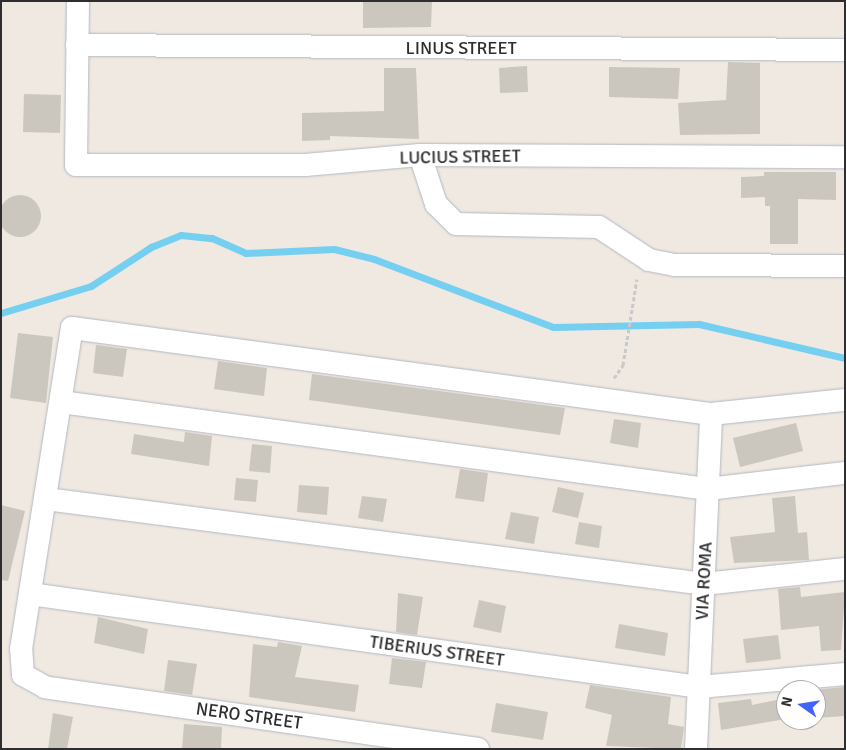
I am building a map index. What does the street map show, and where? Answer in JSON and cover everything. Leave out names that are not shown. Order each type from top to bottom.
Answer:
[{"type":"street","points":[[78,1],[78,45]]},
{"type":"street","name":"LINUS STREET","points":[[78,45],[845,50]]},
{"type":"street","name":"LUCIUS STREET","points":[[78,45],[76,165],[305,165],[420,155],[845,157]]},
{"type":"street","points":[[420,155],[436,204],[456,224],[599,227],[649,260],[675,265],[845,266]]},
{"type":"street","points":[[30,594],[72,328],[711,414],[845,400]]},
{"type":"street","points":[[61,402],[708,489],[845,473]]},
{"type":"street","name":"VIA ROMA","points":[[696,749],[711,414]]},
{"type":"street","points":[[46,499],[704,584],[845,569]]},
{"type":"street","name":"NERO STREET","points":[[30,594],[21,649],[23,675],[46,687],[478,749]]},
{"type":"street","name":"TIBERIUS STREET","points":[[30,594],[699,687],[845,674]]},
{"type":"path","points":[[607,400],[628,341],[637,280],[649,260]]},
{"type":"building","points":[[432,1],[431,27],[363,28],[363,2]]},
{"type":"building","points":[[728,62],[760,63],[760,134],[680,135],[678,103],[726,100]]},
{"type":"building","points":[[527,66],[528,92],[500,93],[499,68]]},
{"type":"building","points":[[609,67],[680,68],[678,99],[609,97]]},
{"type":"building","points":[[384,68],[416,68],[419,139],[330,136],[330,140],[302,141],[302,113],[384,111]]},
{"type":"building","points":[[24,94],[61,95],[60,133],[23,132]]},
{"type":"building","points":[[764,172],[836,172],[836,200],[798,199],[798,244],[770,244],[770,206],[765,206],[765,197],[741,198],[741,177],[764,176]]},
{"type":"building","points":[[24,195],[32,198],[38,204],[41,216],[38,228],[32,234],[16,237],[8,234],[2,228],[-1,212],[2,204],[8,198]]},
{"type":"building","points":[[18,333],[53,337],[46,403],[10,398]]},
{"type":"building","points":[[96,345],[127,349],[123,377],[93,373]]},
{"type":"building","points":[[218,361],[267,368],[264,396],[214,389]]},
{"type":"building","points":[[312,374],[565,408],[560,435],[309,400]]},
{"type":"building","points":[[614,419],[641,423],[638,448],[610,443]]},
{"type":"building","points":[[796,423],[803,451],[740,467],[733,438]]},
{"type":"building","points":[[185,432],[212,436],[209,466],[131,454],[134,434],[184,442]]},
{"type":"building","points":[[252,444],[272,446],[270,473],[249,471]]},
{"type":"building","points":[[460,469],[488,473],[484,502],[455,498]]},
{"type":"building","points":[[236,478],[258,480],[256,502],[234,500]]},
{"type":"building","points":[[299,485],[329,487],[327,515],[297,512]]},
{"type":"building","points":[[558,487],[584,493],[578,518],[552,512]]},
{"type":"building","points":[[362,496],[387,499],[383,522],[358,518]]},
{"type":"building","points":[[795,496],[798,533],[807,532],[809,560],[734,563],[730,537],[775,532],[772,498]]},
{"type":"building","points":[[1,505],[25,511],[8,581],[1,580]]},
{"type":"building","points":[[511,512],[539,517],[534,544],[505,539]]},
{"type":"building","points":[[579,522],[602,526],[599,548],[575,544]]},
{"type":"building","points":[[800,587],[801,597],[845,592],[841,650],[821,651],[819,626],[781,630],[778,589]]},
{"type":"building","points":[[398,593],[423,597],[417,635],[396,632]]},
{"type":"building","points":[[479,600],[506,606],[501,633],[473,627]]},
{"type":"building","points":[[98,617],[148,629],[144,654],[94,643]]},
{"type":"building","points":[[619,624],[668,633],[665,656],[615,648]]},
{"type":"building","points":[[778,635],[781,659],[746,663],[743,639]]},
{"type":"building","points":[[278,642],[302,646],[295,677],[359,685],[355,712],[249,697],[253,644],[277,647]]},
{"type":"building","points":[[392,658],[426,662],[422,688],[389,684]]},
{"type":"building","points":[[168,660],[197,664],[192,695],[164,691]]},
{"type":"building","points":[[590,685],[671,697],[668,724],[684,727],[681,749],[606,746],[612,715],[585,708]]},
{"type":"building","points":[[845,687],[845,716],[826,717],[826,689]]},
{"type":"building","points":[[751,699],[752,705],[776,700],[776,721],[721,730],[718,703]]},
{"type":"building","points":[[496,703],[548,712],[543,740],[491,732]]},
{"type":"building","points":[[53,713],[73,717],[67,749],[48,749]]},
{"type":"building","points":[[184,724],[222,727],[221,749],[182,749]]},
{"type":"waterway","points":[[1,313],[91,286],[151,247],[181,235],[212,238],[246,253],[334,249],[374,259],[553,327],[699,324],[845,358]]}]
